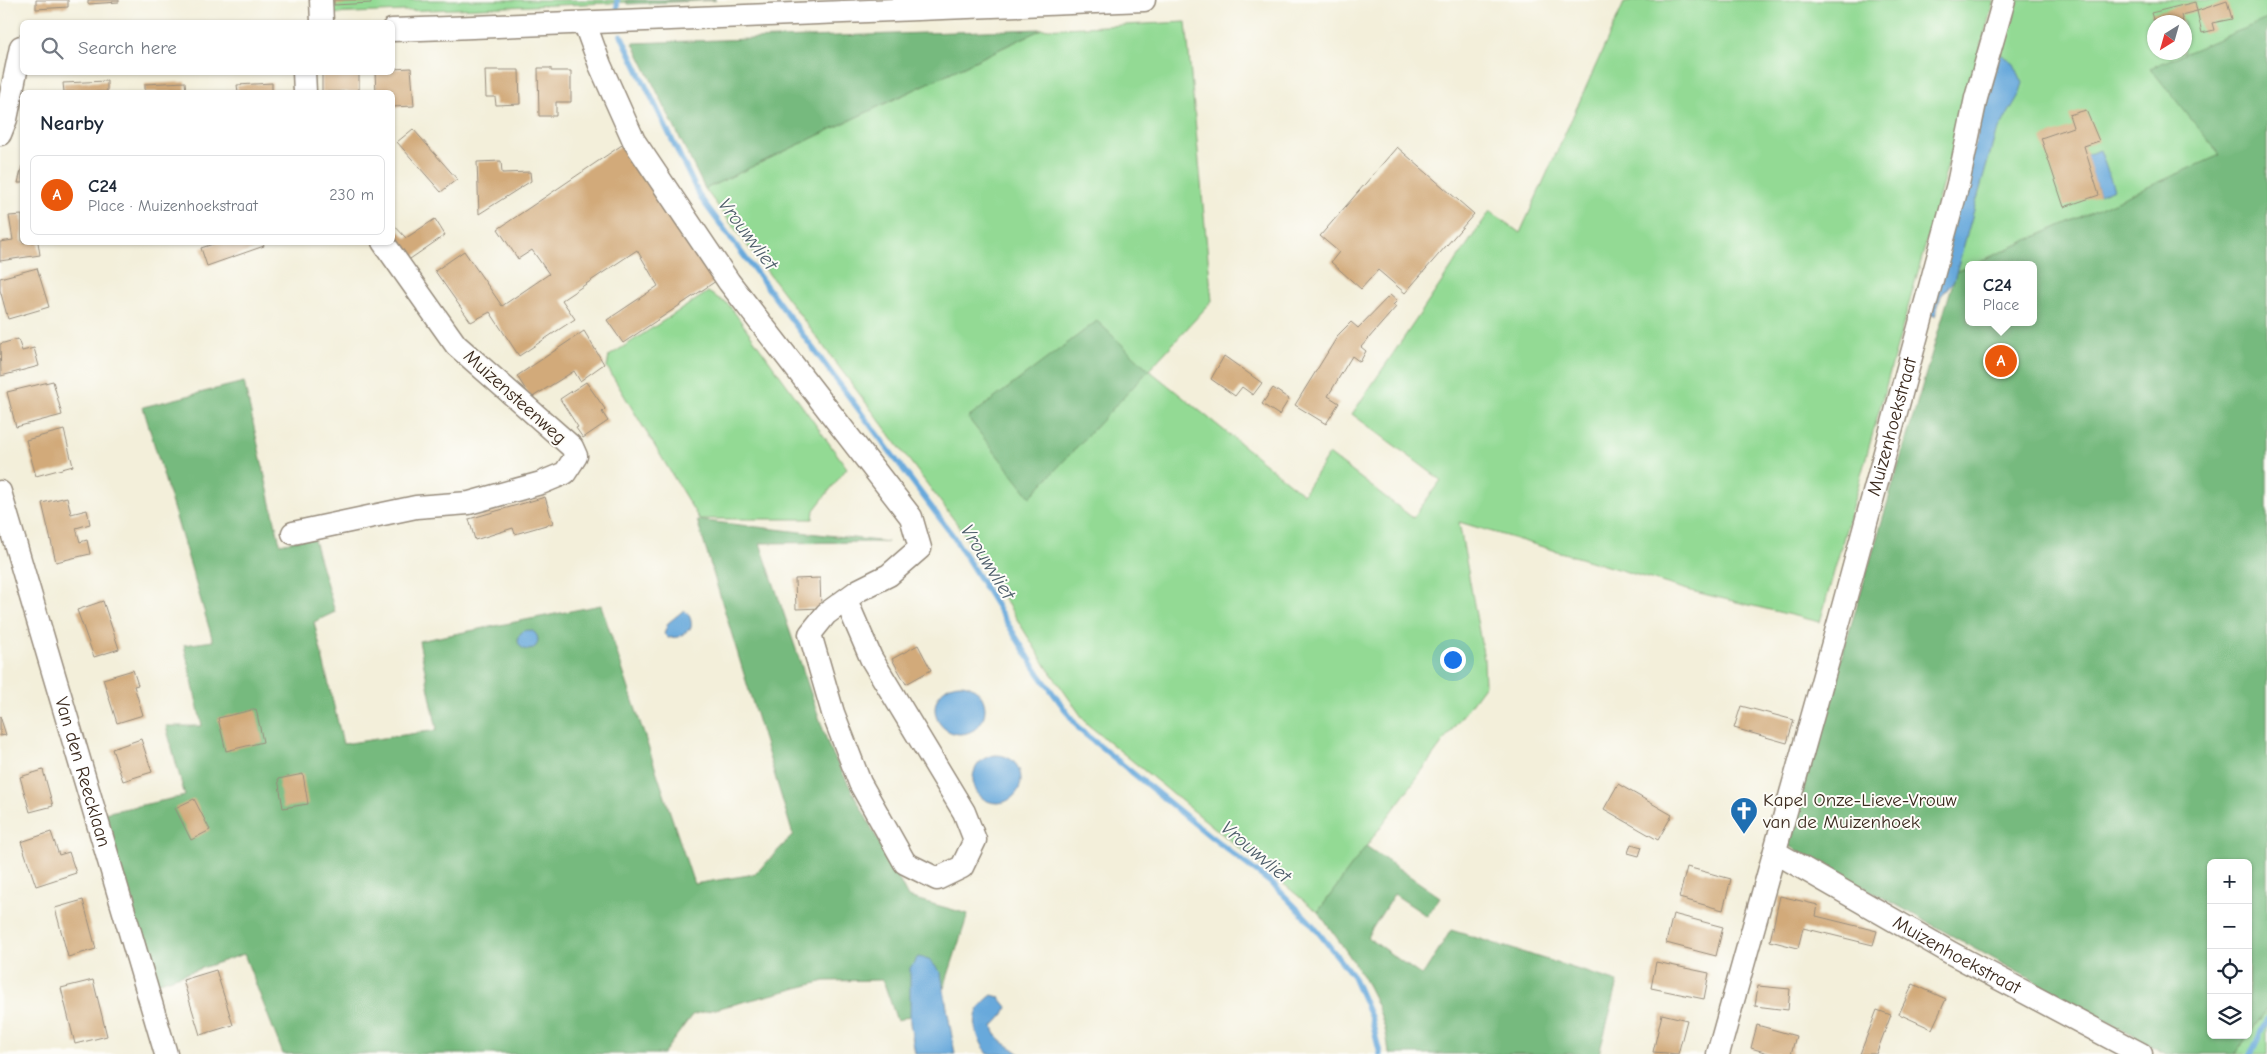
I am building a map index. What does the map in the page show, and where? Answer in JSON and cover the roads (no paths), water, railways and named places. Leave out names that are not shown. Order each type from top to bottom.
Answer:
[{"type":"street","points":[[321,0],[322,20]]},
{"type":"street","points":[[395,30],[1144,0]]},
{"type":"street","name":"Muizenhoekstraat","points":[[1718,1054],[1958,184],[1976,98],[2004,0]]},
{"type":"street","points":[[610,22],[600,65],[634,141],[729,282],[911,517],[920,548],[889,574],[859,590],[826,614],[810,634],[834,713],[860,782],[905,863],[937,879],[962,867],[975,840],[964,812],[871,658],[846,600]]},
{"type":"street","points":[[0,134],[6,119],[14,47]]},
{"type":"street","points":[[304,75],[305,90]]},
{"type":"street","name":"Muizensteenweg","points":[[293,533],[416,507],[469,503],[541,484],[565,472],[576,456],[572,447],[456,345],[385,245]]},
{"type":"street","name":"Van den Reecklaan","points":[[0,492],[166,1054]]},
{"type":"street","name":"Muizenhoekstraat","points":[[1775,852],[1952,953],[2141,1054]]},
{"type":"water","points":[[2002,55],[2013,62],[2023,83],[2019,95],[1995,136],[1954,280],[1941,296],[1935,316],[1928,314],[1999,56]]},
{"type":"water","points":[[2100,150],[2114,189],[2099,195],[2086,155]]},
{"type":"water","points":[[684,610],[690,618],[691,628],[679,637],[668,638],[664,634],[668,623]]},
{"type":"water","points":[[524,630],[532,630],[538,636],[538,644],[532,650],[524,650],[518,644],[518,636]]},
{"type":"water","points":[[960,684],[969,686],[980,695],[985,709],[983,718],[974,729],[960,734],[951,732],[940,723],[935,709],[937,700],[946,689]]},
{"type":"water","points":[[997,755],[1006,757],[1014,762],[1019,770],[1021,779],[1019,788],[1014,796],[1006,801],[997,803],[988,801],[980,796],[975,788],[973,779],[975,770],[980,762],[988,757]]},
{"type":"water","points":[[918,957],[929,959],[941,973],[955,1054],[915,1054],[910,1023],[910,968]]},
{"type":"water","points":[[992,995],[999,997],[1007,1007],[1004,1014],[993,1026],[995,1032],[1000,1040],[1020,1054],[988,1054],[979,1038],[976,1031],[976,1016],[979,1008]]},
{"type":"waterway","name":"Vrouwvliet","points":[[617,0],[618,18]]},
{"type":"waterway","name":"Vrouwvliet","points":[[621,35],[700,197],[953,536],[1039,674],[1080,730],[1276,887],[1311,923],[1353,976],[1371,1017],[1380,1054]]},
{"type":"waterway","points":[[2251,1054],[2267,1019]]},
{"type":"place","name":"C24","points":[[2001,361]]},
{"type":"place","name":"Kapel Onze-Lieve-Vrouw van de Muizenhoek","points":[[1744,835]]}]
